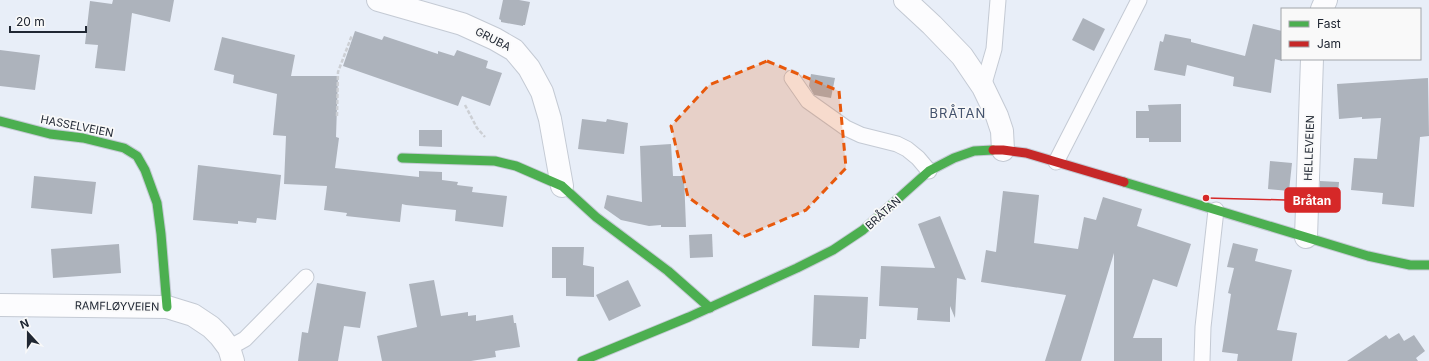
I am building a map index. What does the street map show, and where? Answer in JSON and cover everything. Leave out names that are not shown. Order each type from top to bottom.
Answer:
[{"type":"main road","name":"HASSELVEIEN","points":[[0,121],[50,134],[83,138],[124,148],[137,156],[145,170],[157,203],[167,306]]},
{"type":"main road","name":"BRÅTAN","points":[[582,361],[710,308],[834,250],[863,230],[929,171],[954,158],[974,151],[1003,150],[1026,153],[1368,256],[1410,264],[1429,265]]},
{"type":"main road","points":[[402,158],[496,161],[516,166],[562,186],[596,217],[668,271],[710,308]]},
{"type":"street","name":"GRUBA","points":[[378,0],[462,24],[495,39],[514,50],[529,68],[542,92],[550,119],[562,186]]},
{"type":"street","points":[[905,0],[962,56],[983,87],[997,116],[1002,131],[1003,150]]},
{"type":"street","name":"HELLEVEIEN","points":[[1306,237],[1312,60]]},
{"type":"street","name":"RAMFLØYVEIEN","points":[[0,304],[167,306],[193,315],[216,331],[231,354]]},
{"type":"lane","points":[[983,87],[994,49],[998,0]]},
{"type":"lane","points":[[1056,162],[1139,0]]},
{"type":"lane","points":[[792,78],[808,101],[846,128],[860,135],[897,144],[907,149],[918,158],[929,171]]},
{"type":"lane","points":[[1202,361],[1203,327],[1216,210]]},
{"type":"lane","points":[[231,354],[244,338],[306,277]]},
{"type":"path","points":[[337,116],[338,72],[352,35]]},
{"type":"path","points":[[466,105],[477,128],[493,147],[496,155],[496,161]]},
{"type":"highlighted area","points":[[767,61],[839,91],[846,168],[806,210],[743,237],[688,197],[671,126],[709,85]]},
{"type":"building","points":[[113,0],[174,0],[170,22],[132,13],[125,71],[95,68],[98,45],[85,44],[90,1],[112,4]]},
{"type":"building","points":[[503,0],[530,2],[525,25],[523,26],[501,22],[499,19]]},
{"type":"building","points":[[1083,18],[1105,29],[1094,51],[1072,40]]},
{"type":"building","points":[[1253,24],[1281,31],[1282,61],[1275,59],[1271,93],[1233,86],[1234,77],[1187,65],[1185,76],[1154,70],[1160,41],[1163,42],[1165,34],[1191,39],[1191,42],[1245,56]]},
{"type":"building","points":[[355,31],[382,40],[384,36],[438,54],[438,51],[454,56],[457,50],[488,61],[486,68],[502,73],[490,106],[462,96],[458,106],[343,66]]},
{"type":"building","points":[[222,37],[295,55],[291,76],[338,76],[336,137],[339,138],[335,168],[419,177],[419,171],[442,172],[442,180],[458,182],[457,185],[473,187],[472,192],[507,196],[503,227],[455,221],[456,210],[402,204],[400,222],[346,216],[347,213],[324,210],[327,186],[284,184],[286,136],[273,135],[277,94],[233,83],[234,75],[214,70]]},
{"type":"building","points":[[0,50],[40,55],[35,90],[0,86]]},
{"type":"building","points":[[811,74],[835,78],[831,98],[814,95],[809,86]]},
{"type":"building","points":[[1428,78],[1429,136],[1420,137],[1414,207],[1382,204],[1383,193],[1351,190],[1354,158],[1377,159],[1381,118],[1362,119],[1362,117],[1339,119],[1337,84]]},
{"type":"building","points":[[1181,104],[1181,142],[1149,142],[1149,138],[1136,138],[1136,111],[1149,111],[1148,105]]},
{"type":"building","points":[[582,119],[606,122],[607,119],[628,123],[624,154],[578,149]]},
{"type":"building","points":[[419,130],[442,130],[442,147],[419,146]]},
{"type":"building","points":[[671,144],[673,176],[684,176],[686,227],[661,227],[661,225],[649,226],[621,220],[604,208],[607,195],[642,202],[640,146]]},
{"type":"building","points":[[1270,161],[1292,163],[1289,191],[1268,189]]},
{"type":"building","points":[[198,165],[281,175],[276,220],[257,218],[256,223],[238,221],[238,224],[193,220]]},
{"type":"building","points":[[34,176],[96,182],[92,214],[31,208]]},
{"type":"building","points":[[1320,181],[1339,182],[1337,208],[1320,207]]},
{"type":"building","points":[[1003,191],[1039,195],[1034,243],[1078,249],[1084,217],[1096,220],[1103,197],[1142,209],[1137,226],[1191,244],[1177,287],[1153,279],[1133,338],[1162,338],[1162,361],[1114,361],[1114,253],[1081,361],[1045,361],[1066,295],[981,282],[986,250],[996,252]]},
{"type":"building","points":[[940,216],[966,280],[957,278],[955,318],[950,306],[950,322],[917,320],[918,308],[879,306],[881,266],[935,268],[918,224]]},
{"type":"building","points":[[712,234],[713,257],[690,258],[689,235]]},
{"type":"building","points":[[1233,243],[1258,249],[1255,261],[1292,270],[1277,330],[1297,333],[1292,361],[1237,361],[1238,354],[1222,352],[1231,294],[1228,293],[1234,268],[1227,267]]},
{"type":"building","points":[[119,244],[121,273],[53,278],[51,249]]},
{"type":"building","points":[[552,247],[584,247],[583,265],[594,267],[594,297],[566,296],[566,278],[552,278]]},
{"type":"building","points":[[434,280],[441,316],[468,312],[468,316],[476,315],[476,321],[513,315],[514,323],[516,323],[520,347],[495,351],[496,357],[471,361],[382,361],[377,336],[417,327],[409,284]]},
{"type":"building","points":[[628,280],[641,306],[609,321],[596,295]]},
{"type":"building","points":[[317,283],[366,292],[360,328],[344,326],[338,361],[298,361],[302,332],[308,333]]},
{"type":"building","points":[[814,295],[868,297],[866,339],[860,339],[859,348],[812,346]]},
{"type":"building","points":[[1399,333],[1404,341],[1414,335],[1425,351],[1416,358],[1418,361],[1347,361],[1386,335],[1389,339]]},
{"type":"traffic: fast","points":[[0,121],[50,134],[83,138],[124,148],[137,156],[145,170],[157,203],[167,307]]},
{"type":"traffic: fast","points":[[582,361],[689,317],[833,250],[863,230],[929,171],[954,158],[974,151],[993,150]]},
{"type":"traffic: fast","points":[[402,158],[495,161],[516,166],[562,186],[596,217],[668,271],[710,308]]},
{"type":"traffic: fast","points":[[1124,182],[1368,256],[1410,265],[1429,265]]},
{"type":"traffic: jam","points":[[993,150],[1026,153],[1124,182]]},
{"type":"place","name":"Bråtan","points":[[1206,198]]},
{"type":"district","name":"BRÅTAN","points":[[958,113]]}]
